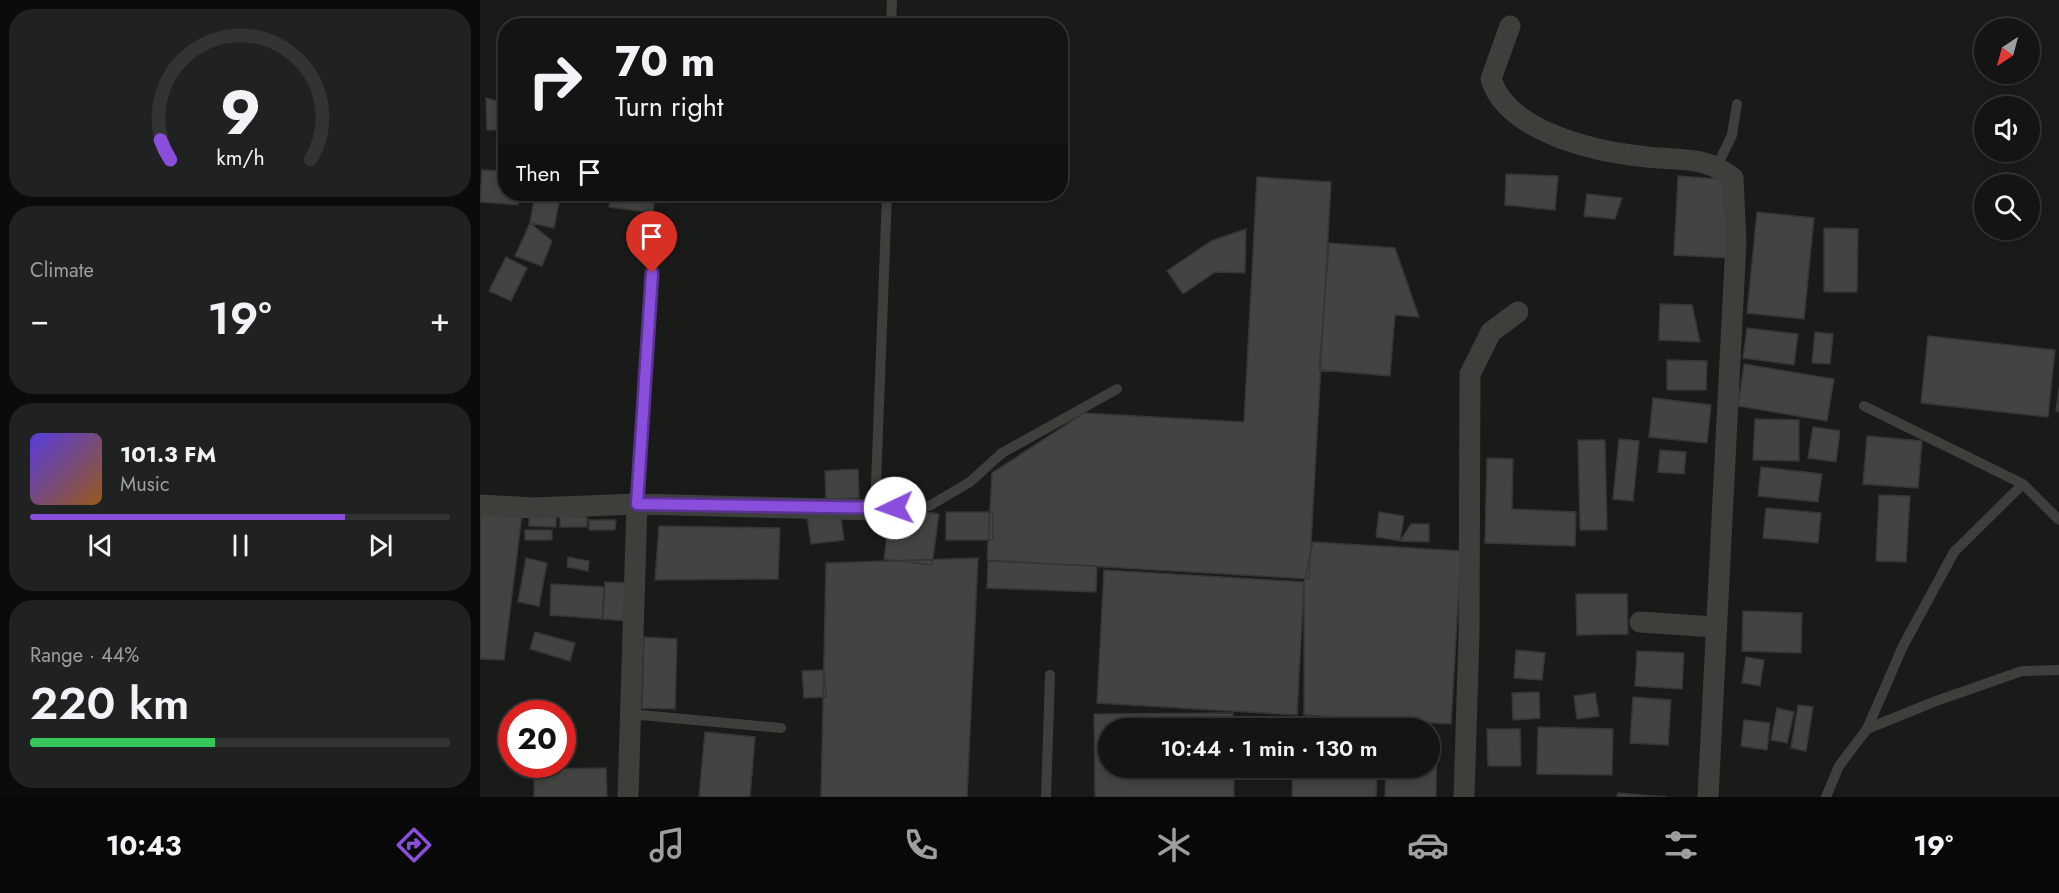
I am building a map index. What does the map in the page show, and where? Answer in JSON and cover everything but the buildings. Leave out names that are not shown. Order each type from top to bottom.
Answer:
[{"type":"street","points":[[1510,26],[1491,79],[1501,99],[1520,117],[1553,136],[1645,157],[1701,160],[1717,166],[1733,178],[1736,242],[1708,797]]},
{"type":"street","points":[[1464,797],[1469,634],[1470,374],[1491,332],[1518,312]]},
{"type":"street","points":[[628,797],[637,504]]},
{"type":"street","points":[[480,505],[534,508],[637,504],[874,510]]},
{"type":"street","points":[[1640,621],[1715,627]]},
{"type":"lane","points":[[891,18],[892,0]]},
{"type":"lane","points":[[1717,166],[1732,135],[1737,104]]},
{"type":"lane","points":[[887,201],[874,510],[929,506],[970,482],[1002,453],[1117,389]]},
{"type":"lane","points":[[637,504],[654,250]]},
{"type":"lane","points":[[1864,406],[2023,484],[2059,520]]},
{"type":"lane","points":[[1826,797],[1839,766],[1867,729],[1903,646],[1954,552],[2023,484]]},
{"type":"lane","points":[[1867,729],[1936,701],[2022,671],[2059,670]]},
{"type":"lane","points":[[1046,797],[1050,675]]},
{"type":"lane","points":[[630,714],[781,728]]},
{"type":"route","points":[[652,273],[637,504],[874,510],[895,508]]}]
